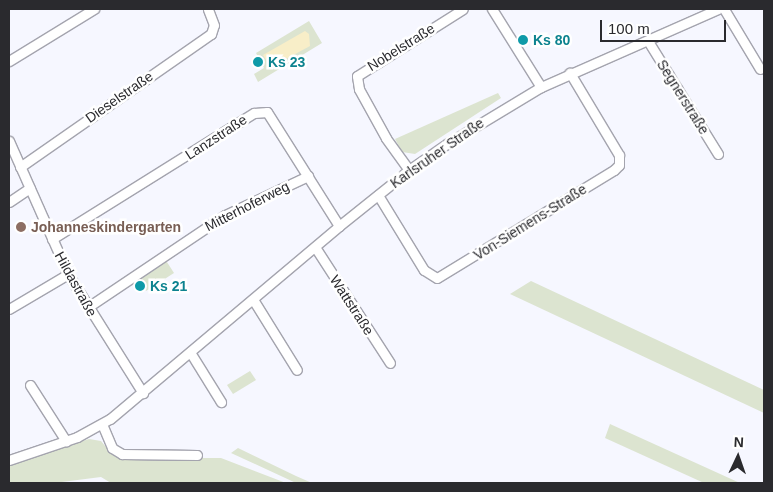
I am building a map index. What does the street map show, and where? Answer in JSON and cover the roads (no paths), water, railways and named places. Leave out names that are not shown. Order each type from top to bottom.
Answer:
[{"type":"street","points":[[9,61],[83,12],[94,9]]},
{"type":"street","name":"Dieselstraße","points":[[20,167],[211,34],[214,25],[208,9]]},
{"type":"street","name":"Nobelstraße","points":[[408,170],[386,138],[359,89],[357,76],[462,9]]},
{"type":"street","points":[[492,9],[541,87]]},
{"type":"street","name":"Karlsruher Straße","points":[[9,460],[66,441],[102,424],[143,393],[190,352],[254,301],[339,226],[408,170],[541,87],[570,72],[648,41],[718,9]]},
{"type":"street","points":[[724,9],[760,69]]},
{"type":"street","name":"Segnerstraße","points":[[648,41],[718,154]]},
{"type":"street","name":"Von-Siemens-Straße","points":[[378,195],[424,270],[437,278],[614,170],[618,165],[619,155],[570,72]]},
{"type":"street","name":"Lanzstraße","points":[[52,239],[254,113],[267,112],[339,226]]},
{"type":"street","name":"Hildastraße","points":[[9,142],[68,274],[143,393]]},
{"type":"street","name":"Mitterhoferweg","points":[[88,307],[225,214],[308,176]]},
{"type":"street","points":[[9,202],[30,188]]},
{"type":"street","name":"Wattstraße","points":[[315,247],[390,363]]},
{"type":"street","points":[[9,309],[68,274]]},
{"type":"street","points":[[254,301],[296,370]]},
{"type":"street","points":[[190,352],[221,402]]},
{"type":"street","points":[[30,385],[66,441]]},
{"type":"street","points":[[102,424],[112,448],[122,454],[197,455]]},
{"type":"place","name":"Ks 80","points":[[523,40]]},
{"type":"place","name":"Ks 23","points":[[258,62]]},
{"type":"place","name":"Johanneskindergarten","points":[[21,227]]},
{"type":"place","name":"Ks 21","points":[[140,286]]}]
